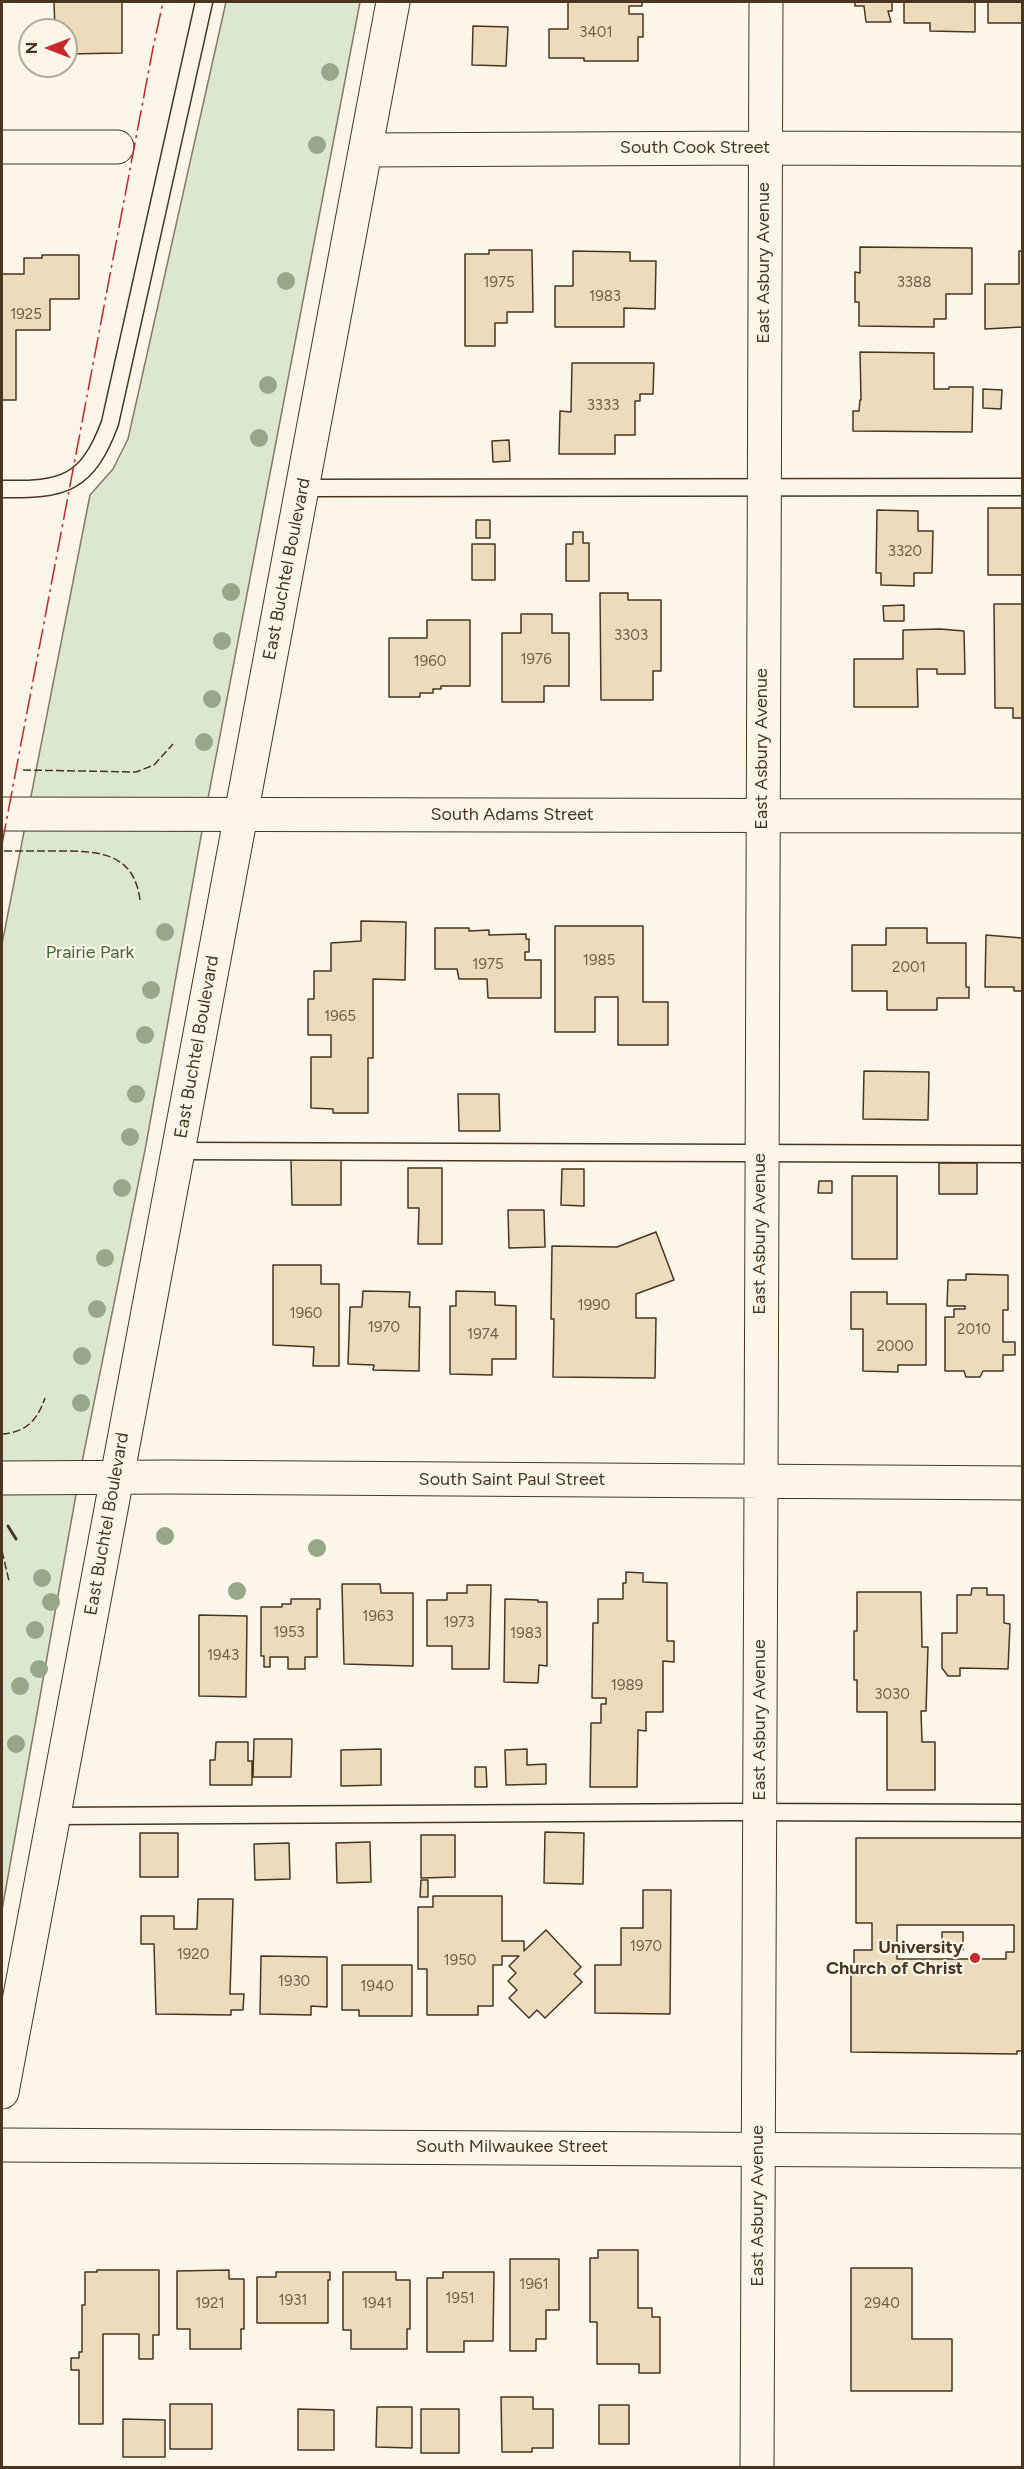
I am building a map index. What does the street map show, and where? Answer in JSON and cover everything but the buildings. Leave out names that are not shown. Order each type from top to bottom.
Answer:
[{"type":"street","name":"East Buchtel Boulevard","points":[[2,2092],[115,1478],[367,150],[393,2]]},
{"type":"street","name":"East Asbury Avenue","points":[[757,2468],[761,815],[766,2]]},
{"type":"street","points":[[2,147],[117,147]]},
{"type":"street","name":"South Cook Street","points":[[367,150],[1023,149]]},
{"type":"street","name":"South Adams Street","points":[[2,814],[1023,816]]},
{"type":"street","name":"South Saint Paul Street","points":[[2,1478],[168,1477],[1023,1483]]},
{"type":"street","name":"South Milwaukee Street","points":[[2,2145],[1023,2151]]},
{"type":"lane","points":[[2,489],[40,490],[65,483],[96,457],[102,444],[110,423],[204,2]]},
{"type":"lane","points":[[303,488],[1023,487]]},
{"type":"lane","points":[[178,1151],[1023,1154]]},
{"type":"lane","points":[[54,1816],[760,1812],[1023,1814]]},
{"type":"green space","name":"Prairie Park","points":[[226,2],[360,2],[205,814],[146,1145],[80,1472],[2,1910],[2,944],[90,495],[113,469],[128,439]]},
{"type":"fence","points":[[23,770],[136,772],[154,765],[173,744]]},
{"type":"fence","points":[[4,851],[75,851],[113,858],[131,873],[140,900]]},
{"type":"fence","points":[[2,1434],[18,1431],[30,1424],[45,1398]]},
{"type":"fence","points":[[2,1551],[9,1581]]},
{"type":"wall","points":[[8,1526],[16,1539]]},
{"type":"power","points":[[2,844],[163,2]]},
{"type":"place","name":"University Church of Christ","points":[[975,1958]]}]
